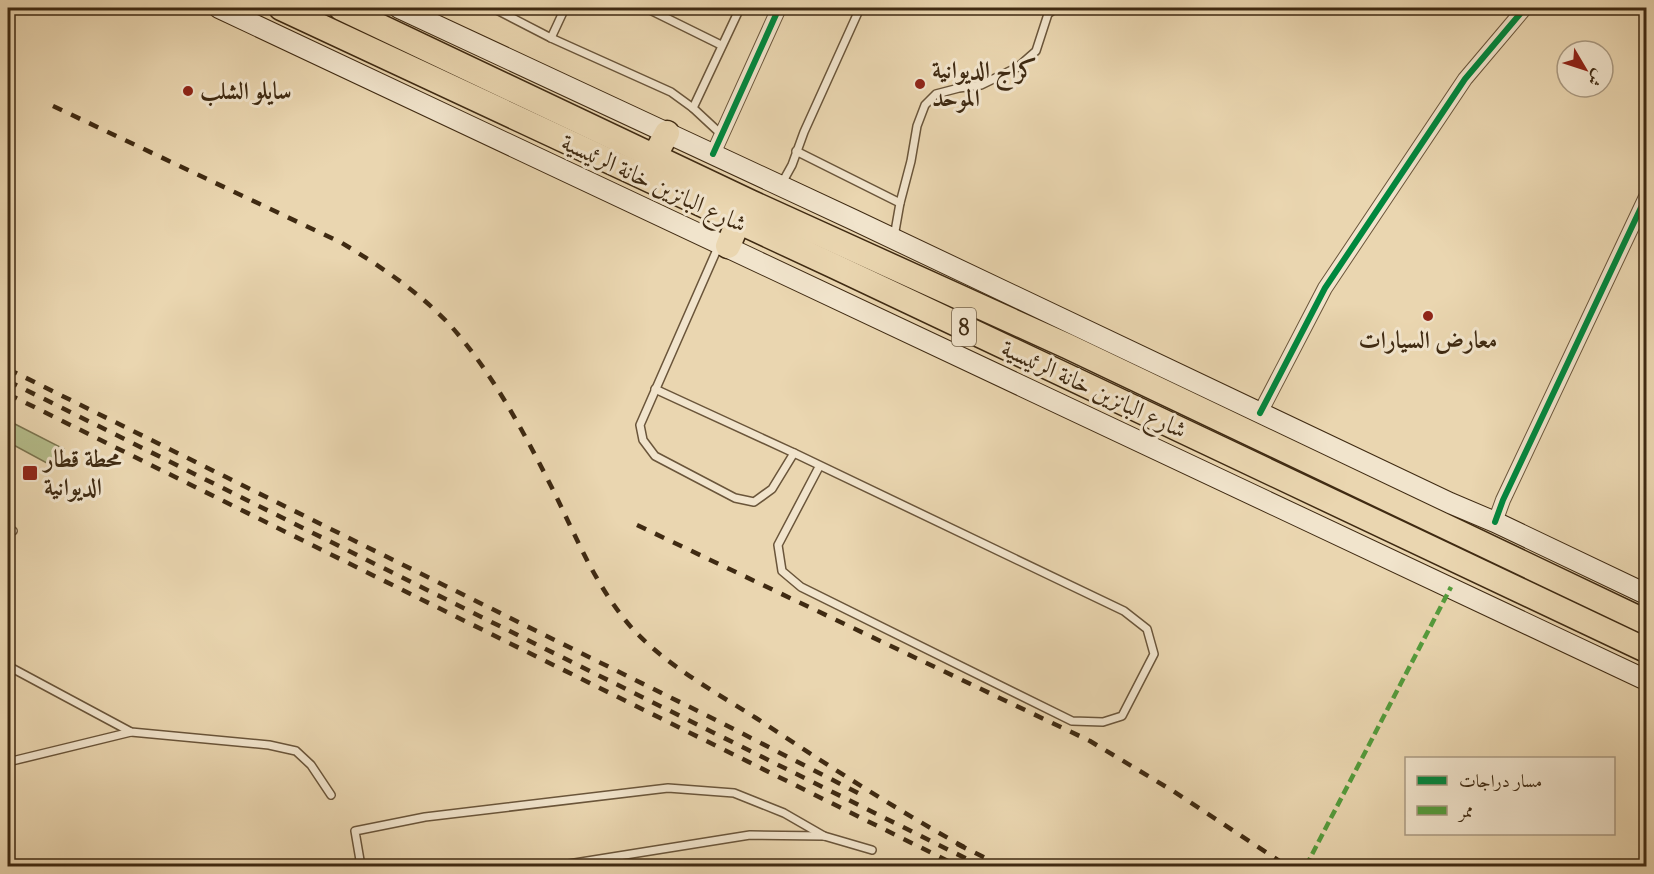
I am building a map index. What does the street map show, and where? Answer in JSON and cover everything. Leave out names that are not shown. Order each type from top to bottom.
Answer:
[{"type":"highway","name":"شارع البانزين خانة الرئيسية","points":[[280,8],[1647,650]]},
{"type":"highway","name":"شارع البانزين خانة الرئيسية","points":[[341,8],[654,157],[1072,336],[1647,622]]},
{"type":"highway","points":[[654,157],[668,133]]},
{"type":"highway","points":[[724,244],[738,222]]},
{"type":"main road","points":[[219,8],[1647,680]]},
{"type":"main road","points":[[408,10],[894,240],[1072,336],[1260,413],[1647,594]]},
{"type":"street","points":[[713,154],[779,8]]},
{"type":"street","points":[[1260,413],[1325,288],[1466,79],[1525,8]]},
{"type":"street","points":[[1495,522],[1503,500],[1647,197]]},
{"type":"lane","points":[[493,8],[551,38],[671,92],[693,108],[722,135]]},
{"type":"lane","points":[[551,38],[565,8]]},
{"type":"lane","points":[[646,8],[721,45]]},
{"type":"lane","points":[[693,108],[740,8]]},
{"type":"lane","points":[[781,186],[860,8]]},
{"type":"lane","points":[[894,240],[896,217],[911,161],[917,126],[925,105],[936,94],[981,85],[1018,67],[1036,51],[1048,14],[1056,8]]},
{"type":"lane","points":[[796,151],[900,203]]},
{"type":"lane","points":[[724,244],[640,425],[643,440],[655,456],[735,498],[754,502],[772,489],[794,453]]},
{"type":"lane","points":[[655,389],[1124,610],[1147,629],[1154,654],[1122,716],[1103,722],[1072,721],[801,587],[782,571],[778,545],[819,467]]},
{"type":"lane","points":[[8,666],[131,732]]},
{"type":"lane","points":[[8,762],[131,732],[269,745],[296,751],[311,765],[331,795]]},
{"type":"lane","points":[[360,867],[355,831],[425,817],[668,788],[734,793],[784,813],[824,836],[872,850]]},
{"type":"lane","points":[[556,867],[750,835],[824,836]]},
{"type":"green space","points":[[11,422],[64,449],[56,468],[8,442],[8,429]]},
{"type":"railway","points":[[53,106],[342,243],[385,270],[412,291],[450,325],[492,380],[549,482],[595,575],[631,627],[659,653],[707,688],[858,784],[964,847]]},
{"type":"railway","points":[[8,369],[716,720],[858,793]]},
{"type":"railway","points":[[8,381],[969,860]]},
{"type":"railway","points":[[8,394],[958,866]]},
{"type":"railway","points":[[637,525],[1090,741],[1173,791],[1287,866]]},
{"type":"railway","points":[[957,844],[1002,866]]},
{"type":"marked path","points":[[1306,866],[1451,587]]},
{"type":"cycle path","points":[[713,154],[779,8]]},
{"type":"cycle path","points":[[1260,413],[1325,288],[1465,79],[1525,8]]},
{"type":"cycle path","points":[[1495,522],[1503,500],[1646,197]]},
{"type":"place","name":"كراج الديوانية الموحد","points":[[920,84]]},
{"type":"place","name":"سايلو الشلب","points":[[188,91]]},
{"type":"place","name":"معارض السيارات","points":[[1428,316]]},
{"type":"place","name":"محطة قطار الديوانية","points":[[30,473]]}]
